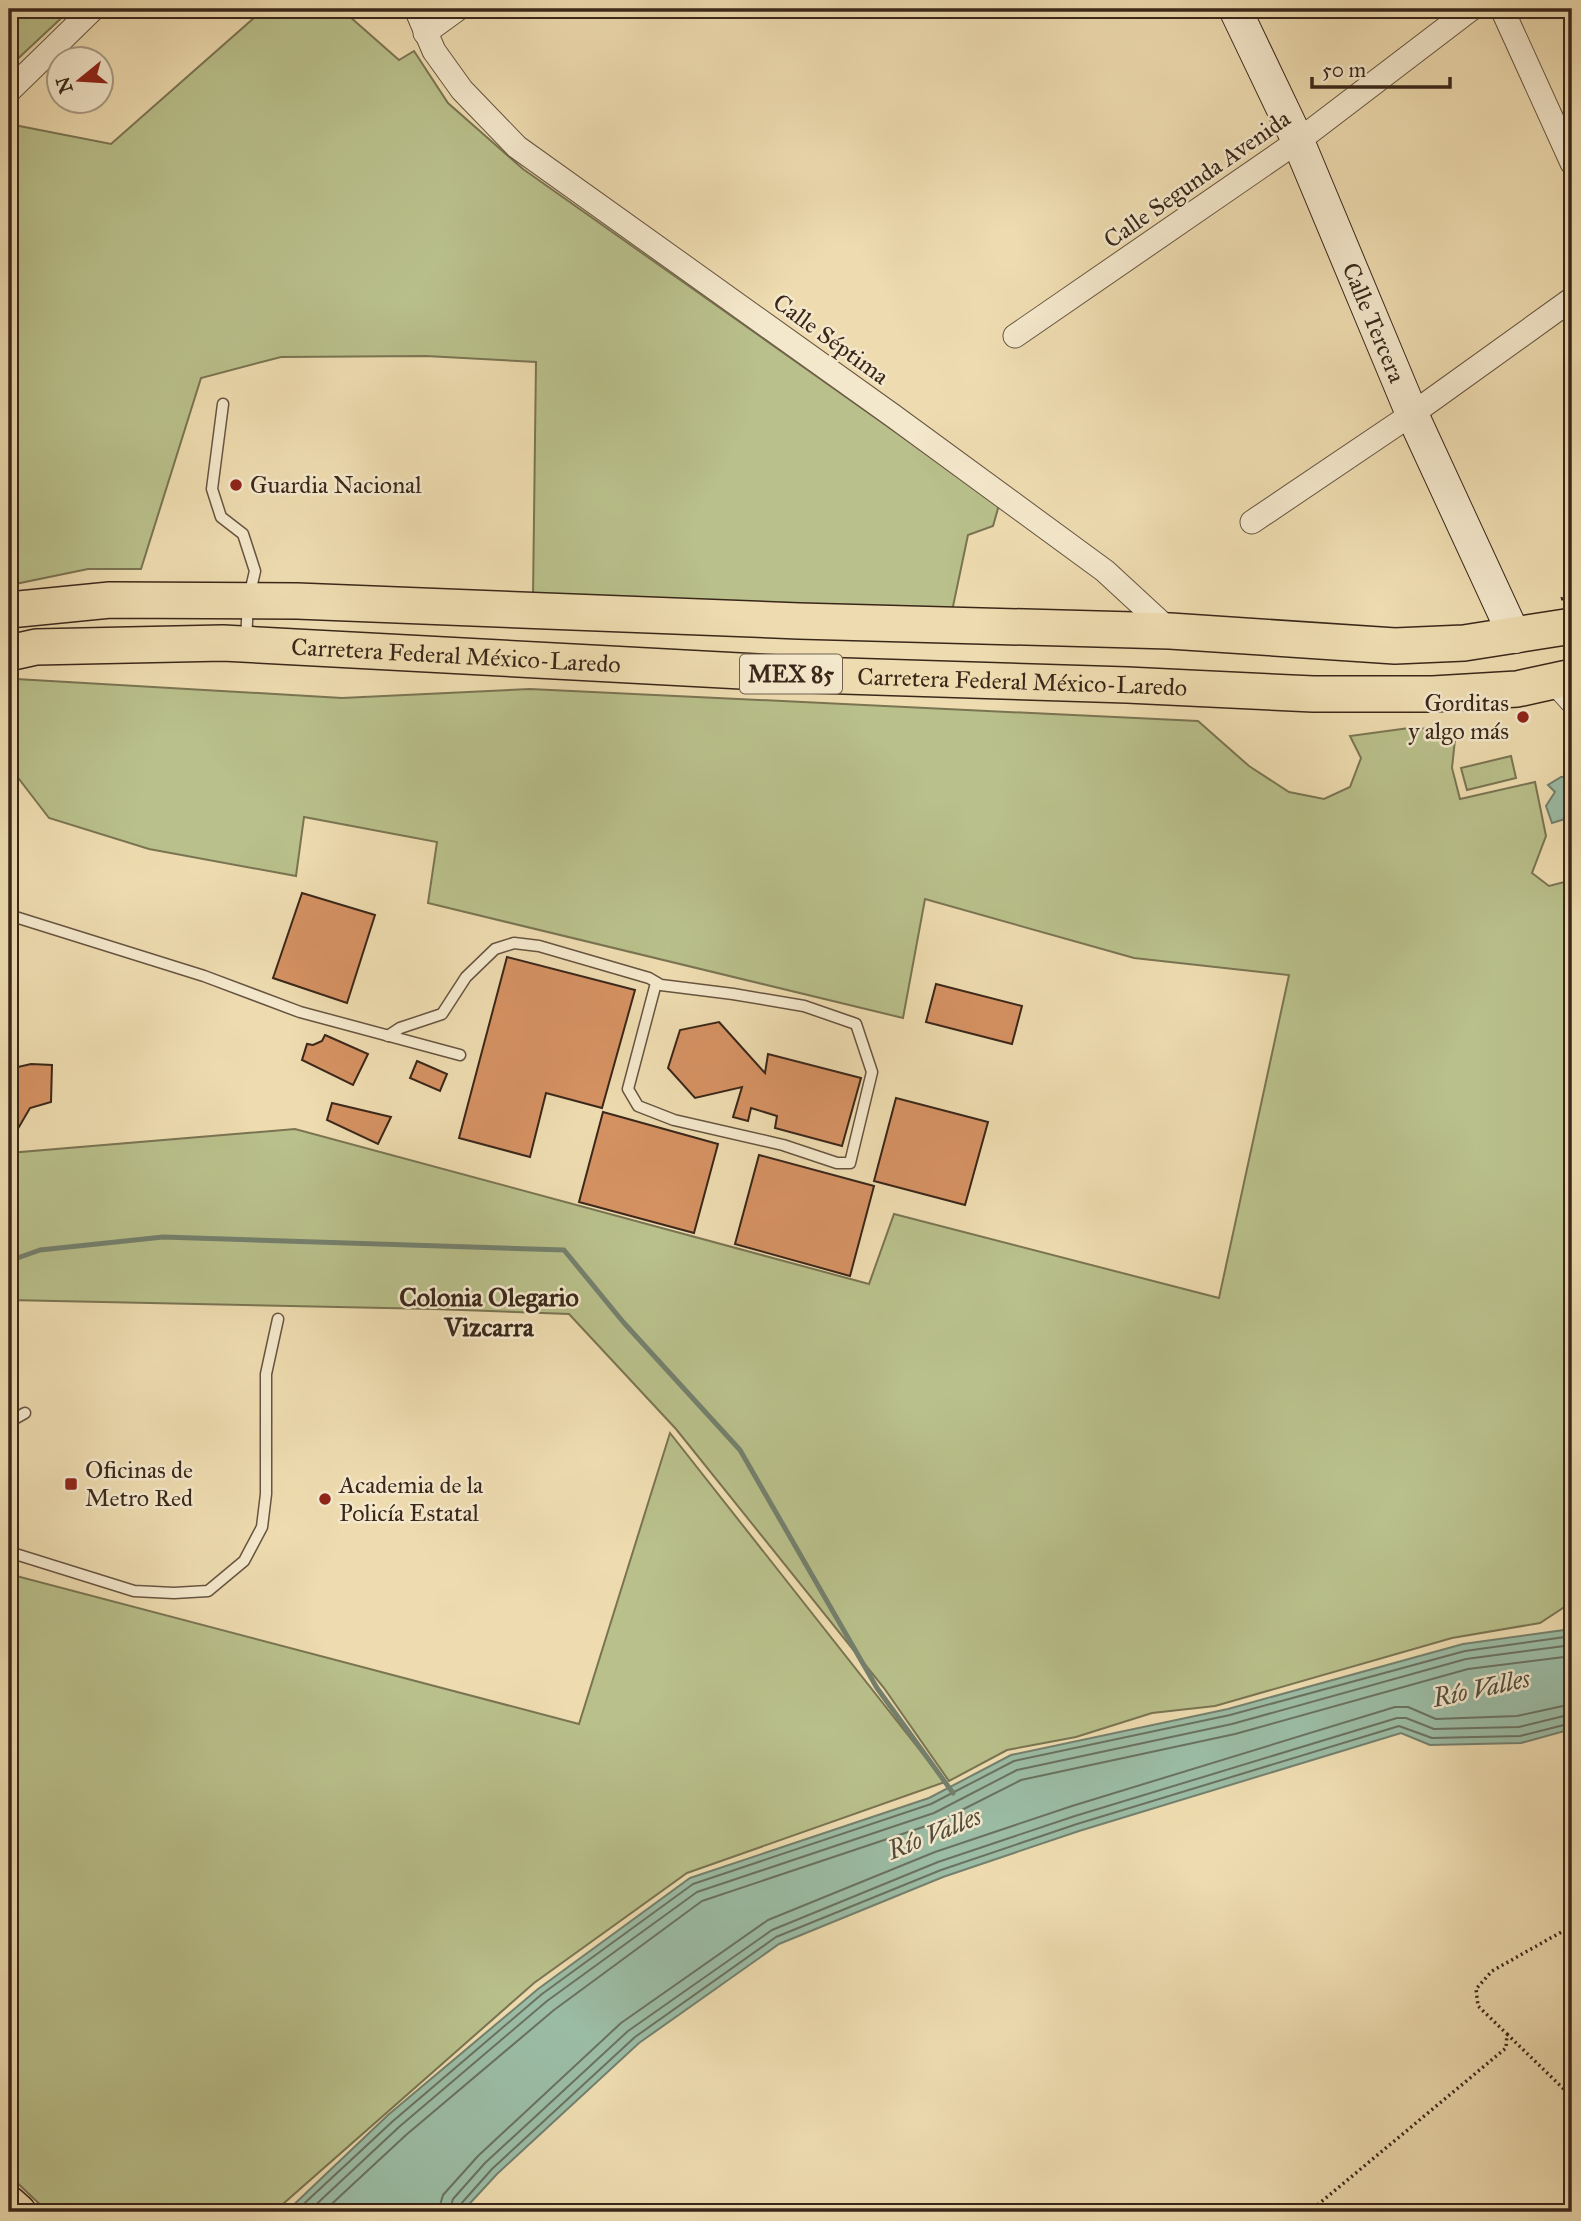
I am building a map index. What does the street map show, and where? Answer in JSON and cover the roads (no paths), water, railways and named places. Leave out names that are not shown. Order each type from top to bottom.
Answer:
[{"type":"main road","name":"Carretera Federal México-Laredo","points":[[9,610],[110,600],[248,601],[1170,631],[1395,646],[1465,643],[1572,626]]},
{"type":"main road","name":"Carretera Federal México-Laredo","points":[[9,653],[36,647],[246,644],[813,675],[1313,694],[1445,693],[1566,687]]},
{"type":"main road","points":[[9,2204],[18,2212]]},
{"type":"street","points":[[9,90],[93,9]]},
{"type":"street","name":"Calle Séptima","points":[[416,9],[433,51],[462,90],[517,147],[880,406],[1105,571],[1170,631]]},
{"type":"street","points":[[425,33],[458,9]]},
{"type":"street","name":"Calle Tercera","points":[[1235,9],[1298,141],[1412,414],[1515,636]]},
{"type":"street","name":"Calle Segunda Avenida","points":[[1015,336],[1298,141],[1471,9]]},
{"type":"street","points":[[1502,9],[1572,163]]},
{"type":"street","points":[[1252,522],[1412,414],[1572,299]]},
{"type":"lane","points":[[223,404],[212,489],[221,517],[243,534],[255,571],[248,601],[246,644]]},
{"type":"lane","points":[[9,915],[204,976],[300,1012],[460,1055]]},
{"type":"lane","points":[[388,1036],[400,1028],[442,1014],[466,977],[495,949],[514,943],[539,946],[649,978],[656,982],[661,985],[804,1006],[856,1024],[872,1072],[850,1163],[837,1163],[783,1145],[674,1120],[638,1107],[628,1088],[656,982]]},
{"type":"lane","points":[[9,1552],[134,1591],[174,1593],[208,1591],[244,1561],[262,1527],[265,1494],[265,1374],[278,1319]]},
{"type":"lane","points":[[9,1422],[25,1413]]},
{"type":"water","points":[[1572,776],[1572,802],[1565,812],[1565,819],[1552,823],[1546,806],[1555,792],[1548,785],[1561,777]]},
{"type":"water","name":"Río Valles","points":[[1572,1629],[1572,1729],[1521,1743],[1430,1745],[1401,1733],[1079,1831],[943,1877],[779,1944],[639,2043],[497,2174],[462,2212],[286,2212],[388,2115],[538,1989],[690,1878],[929,1798],[1011,1755],[1228,1709],[1463,1644]]},
{"type":"waterway","points":[[9,1261],[40,1250],[163,1237],[564,1250],[624,1323],[740,1450],[877,1688],[953,1793]]},
{"type":"place","name":"Guardia Nacional","points":[[236,485]]},
{"type":"place","name":"Gorditas y algo más","points":[[1523,717]]},
{"type":"place","name":"Oficinas de Metro Red","points":[[71,1484]]},
{"type":"place","name":"Academia de la Policía Estatal","points":[[325,1499]]},
{"type":"district","name":"Colonia Olegario Vizcarra","points":[[489,1312]]}]
